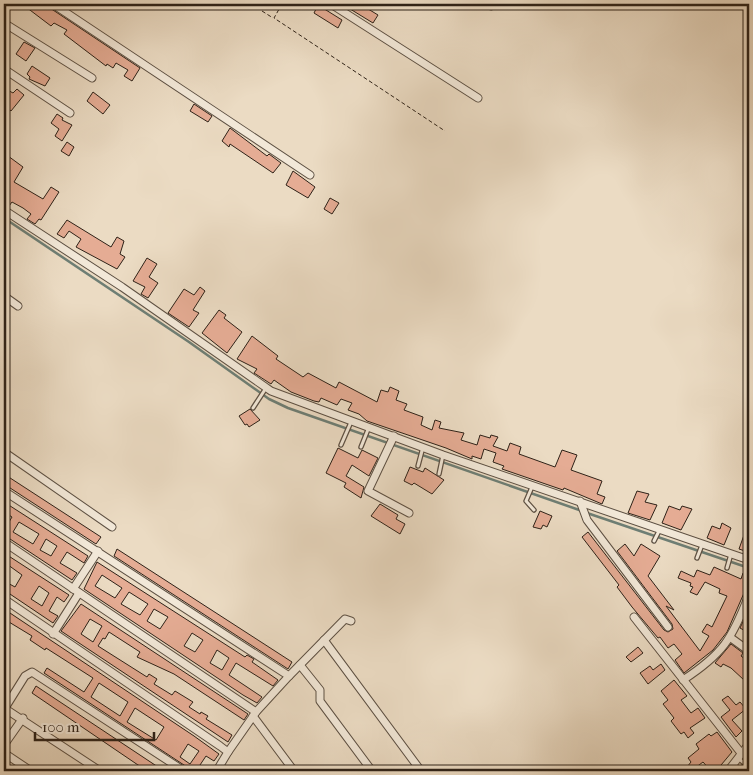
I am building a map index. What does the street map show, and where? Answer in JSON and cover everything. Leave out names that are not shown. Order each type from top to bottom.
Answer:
[{"type":"street","points":[[53,4],[310,175]]},
{"type":"street","points":[[331,4],[478,98]]},
{"type":"street","points":[[4,22],[92,78]]},
{"type":"street","points":[[4,69],[70,113]]},
{"type":"street","points":[[4,210],[122,287],[265,389],[368,429],[392,442],[422,449],[580,502],[659,532],[730,556],[749,560]]},
{"type":"street","points":[[4,296],[18,306]]},
{"type":"street","points":[[392,442],[368,492],[409,512]]},
{"type":"street","points":[[4,452],[112,527]]},
{"type":"street","points":[[4,491],[289,676]]},
{"type":"street","points":[[580,502],[587,520],[668,628]]},
{"type":"street","points":[[4,542],[254,714],[294,771]]},
{"type":"street","points":[[53,634],[98,551]]},
{"type":"street","points":[[683,680],[704,666],[731,638],[749,595]]},
{"type":"street","points":[[4,600],[228,752]]},
{"type":"street","points":[[634,617],[740,757]]},
{"type":"street","points":[[219,770],[228,752],[254,714],[345,619],[351,621]]},
{"type":"street","points":[[731,638],[749,651]]},
{"type":"street","points":[[324,640],[421,771]]},
{"type":"street","points":[[300,665],[320,690],[320,701],[372,771]]},
{"type":"street","points":[[100,771],[22,718],[4,708],[25,676],[32,672],[184,771]]},
{"type":"street","points":[[4,745],[22,718]]},
{"type":"street","points":[[728,771],[749,746]]},
{"type":"street","points":[[4,753],[31,771]]},
{"type":"lane","points":[[253,408],[265,389]]},
{"type":"lane","points":[[341,445],[350,423]]},
{"type":"lane","points":[[361,447],[368,429]]},
{"type":"lane","points":[[418,466],[422,449]]},
{"type":"lane","points":[[439,474],[442,457]]},
{"type":"lane","points":[[532,486],[527,499],[534,510]]},
{"type":"lane","points":[[654,540],[659,532]]},
{"type":"lane","points":[[697,557],[701,546]]},
{"type":"lane","points":[[727,566],[730,556]]},
{"type":"lane","points":[[740,757],[747,765]]},
{"type":"path","points":[[251,4],[445,131]]},
{"type":"path","points":[[274,18],[282,4]]},
{"type":"building","points":[[22,4],[48,4],[50,8],[140,68],[132,81],[124,76],[128,70],[116,63],[113,68],[107,64],[106,66],[64,34],[67,30],[54,23],[51,26]]},
{"type":"building","points":[[342,4],[360,4],[378,15],[373,23]]},
{"type":"building","points":[[318,5],[342,20],[338,28],[314,13]]},
{"type":"building","points":[[24,42],[35,48],[26,61],[16,54]]},
{"type":"building","points":[[32,66],[50,78],[45,86],[29,79],[30,77],[27,74]]},
{"type":"building","points":[[4,88],[13,93],[17,89],[24,95],[11,111],[4,105]]},
{"type":"building","points":[[93,92],[110,105],[103,114],[87,101]]},
{"type":"building","points":[[194,104],[212,116],[208,122],[190,111]]},
{"type":"building","points":[[57,114],[63,118],[62,120],[72,125],[62,141],[55,136],[59,129],[51,123]]},
{"type":"building","points":[[230,128],[267,156],[269,154],[281,163],[273,173],[230,144],[229,147],[222,141]]},
{"type":"building","points":[[67,142],[74,147],[69,156],[61,151]]},
{"type":"building","points":[[4,153],[23,167],[14,182],[43,199],[51,187],[59,192],[41,220],[39,219],[35,224],[27,219],[31,214],[23,208],[12,202],[9,206],[4,203]]},
{"type":"building","points":[[293,171],[315,187],[308,198],[286,185]]},
{"type":"building","points":[[330,198],[339,203],[332,214],[324,209]]},
{"type":"building","points":[[67,220],[111,247],[117,237],[124,241],[120,254],[125,257],[117,269],[76,247],[81,239],[69,231],[64,238],[57,234]]},
{"type":"building","points":[[147,258],[157,264],[149,277],[158,283],[148,298],[141,294],[145,287],[133,281]]},
{"type":"building","points":[[200,287],[205,291],[193,310],[199,313],[189,327],[168,313],[184,289],[194,295]]},
{"type":"building","points":[[219,310],[226,315],[224,318],[242,332],[227,353],[202,333]]},
{"type":"building","points":[[252,336],[278,356],[276,359],[303,377],[308,373],[336,388],[339,382],[377,402],[381,390],[388,392],[390,387],[399,391],[396,400],[407,404],[404,410],[423,417],[421,425],[432,430],[435,420],[441,422],[439,428],[464,433],[461,440],[477,445],[480,435],[490,438],[491,435],[498,437],[493,446],[507,451],[510,443],[521,447],[519,454],[555,467],[562,450],[577,455],[571,470],[602,481],[597,494],[605,497],[602,504],[564,488],[563,490],[502,469],[504,466],[493,462],[496,453],[484,449],[481,459],[472,456],[472,459],[367,421],[359,414],[348,410],[352,403],[341,399],[337,405],[321,398],[319,402],[314,401],[291,392],[274,380],[271,384],[254,373],[257,369],[237,359]]},
{"type":"building","points":[[250,409],[260,420],[249,427],[247,424],[245,425],[239,416]]},
{"type":"building","points":[[338,448],[358,458],[362,450],[378,458],[369,476],[352,465],[346,476],[364,487],[361,498],[344,487],[346,483],[326,473]]},
{"type":"building","points":[[410,467],[423,472],[425,468],[444,480],[432,494],[414,483],[412,485],[404,481]]},
{"type":"building","points":[[4,474],[101,537],[96,544],[4,484]]},
{"type":"building","points":[[637,491],[649,494],[645,502],[657,505],[650,520],[628,513]]},
{"type":"building","points":[[4,502],[88,556],[84,563],[67,552],[60,563],[77,573],[72,580],[4,535],[4,526],[6,527],[12,517],[4,512]],"holes":[[[19,522],[39,534],[33,544],[13,532]],[[46,539],[57,546],[51,556],[40,550]]]},
{"type":"building","points":[[380,504],[398,515],[396,519],[405,524],[400,534],[371,516]]},
{"type":"building","points":[[669,506],[680,510],[682,506],[692,509],[681,530],[662,523]]},
{"type":"building","points":[[540,511],[552,516],[547,527],[543,525],[541,529],[533,527]]},
{"type":"building","points":[[722,523],[731,528],[724,545],[707,538],[712,526],[720,529]]},
{"type":"building","points":[[588,532],[664,630],[668,632],[673,629],[672,624],[617,551],[625,544],[634,556],[641,544],[660,556],[648,576],[674,610],[666,606],[700,651],[709,636],[702,632],[707,624],[712,627],[727,596],[719,593],[720,589],[705,582],[697,595],[690,592],[693,587],[690,586],[691,583],[678,578],[681,571],[694,577],[697,570],[710,575],[714,567],[741,579],[743,573],[749,576],[749,590],[744,593],[727,632],[713,650],[684,673],[675,660],[682,654],[674,644],[668,648],[632,607],[617,587],[619,585],[582,537]]},
{"type":"building","points":[[744,535],[749,537],[748,552],[739,549]]},
{"type":"building","points":[[117,549],[292,662],[288,669],[114,556]]},
{"type":"building","points":[[4,553],[69,595],[64,602],[57,597],[49,611],[58,616],[53,623],[4,590],[4,581],[15,587],[22,575],[4,562]],"holes":[[[39,586],[49,593],[42,606],[31,599]]]},
{"type":"building","points":[[97,562],[245,657],[247,655],[254,659],[252,662],[278,680],[273,686],[236,663],[229,675],[262,697],[257,703],[84,589]],"holes":[[[102,575],[122,588],[115,598],[95,586]],[[129,592],[148,604],[140,615],[121,604]],[[154,609],[168,617],[160,629],[147,621]],[[192,633],[203,640],[195,652],[184,646]],[[217,650],[229,658],[222,670],[210,663]]]},
{"type":"building","points":[[81,604],[248,714],[244,720],[174,674],[137,657],[140,652],[109,632],[105,639],[103,638],[98,646],[147,677],[149,674],[157,679],[154,684],[172,695],[175,691],[193,702],[189,707],[200,714],[201,712],[208,716],[206,719],[232,735],[228,742],[61,631]],"holes":[[[90,619],[102,626],[93,642],[81,634]]]},
{"type":"building","points":[[4,609],[219,754],[214,761],[206,756],[196,771],[189,771],[187,767],[44,673],[47,668],[84,692],[93,678],[46,648],[45,650],[30,640],[32,636],[4,619]],"holes":[[[99,683],[128,702],[120,716],[91,697]],[[135,708],[164,727],[156,740],[127,722]],[[188,744],[199,751],[190,764],[180,757]]]},
{"type":"building","points":[[749,609],[749,633],[740,628]]},
{"type":"building","points":[[731,644],[743,653],[741,656],[749,662],[749,674],[744,680],[731,668],[723,664],[721,667],[715,663]]},
{"type":"building","points":[[638,647],[643,653],[631,662],[626,657]]},
{"type":"building","points":[[661,664],[665,670],[648,684],[640,673],[650,666],[653,670]]},
{"type":"building","points":[[674,680],[687,696],[681,700],[691,713],[698,708],[705,718],[690,728],[694,733],[688,738],[684,732],[681,734],[671,721],[674,718],[663,704],[668,700],[661,691]]},
{"type":"building","points":[[36,686],[158,767],[155,771],[149,771],[138,765],[32,693]]},
{"type":"building","points":[[728,696],[736,705],[740,702],[746,709],[732,720],[742,731],[736,737],[721,717],[730,710],[722,700]]},
{"type":"building","points":[[717,732],[732,752],[716,771],[711,771],[703,762],[691,771],[687,767],[691,762],[688,758],[699,749],[696,744],[709,734],[711,736]]},
{"type":"waterway","points":[[4,218],[189,342],[269,399],[288,408],[582,511]]},
{"type":"waterway","points":[[587,513],[749,568]]},
{"type":"waterway","points":[[738,771],[749,756]]}]
